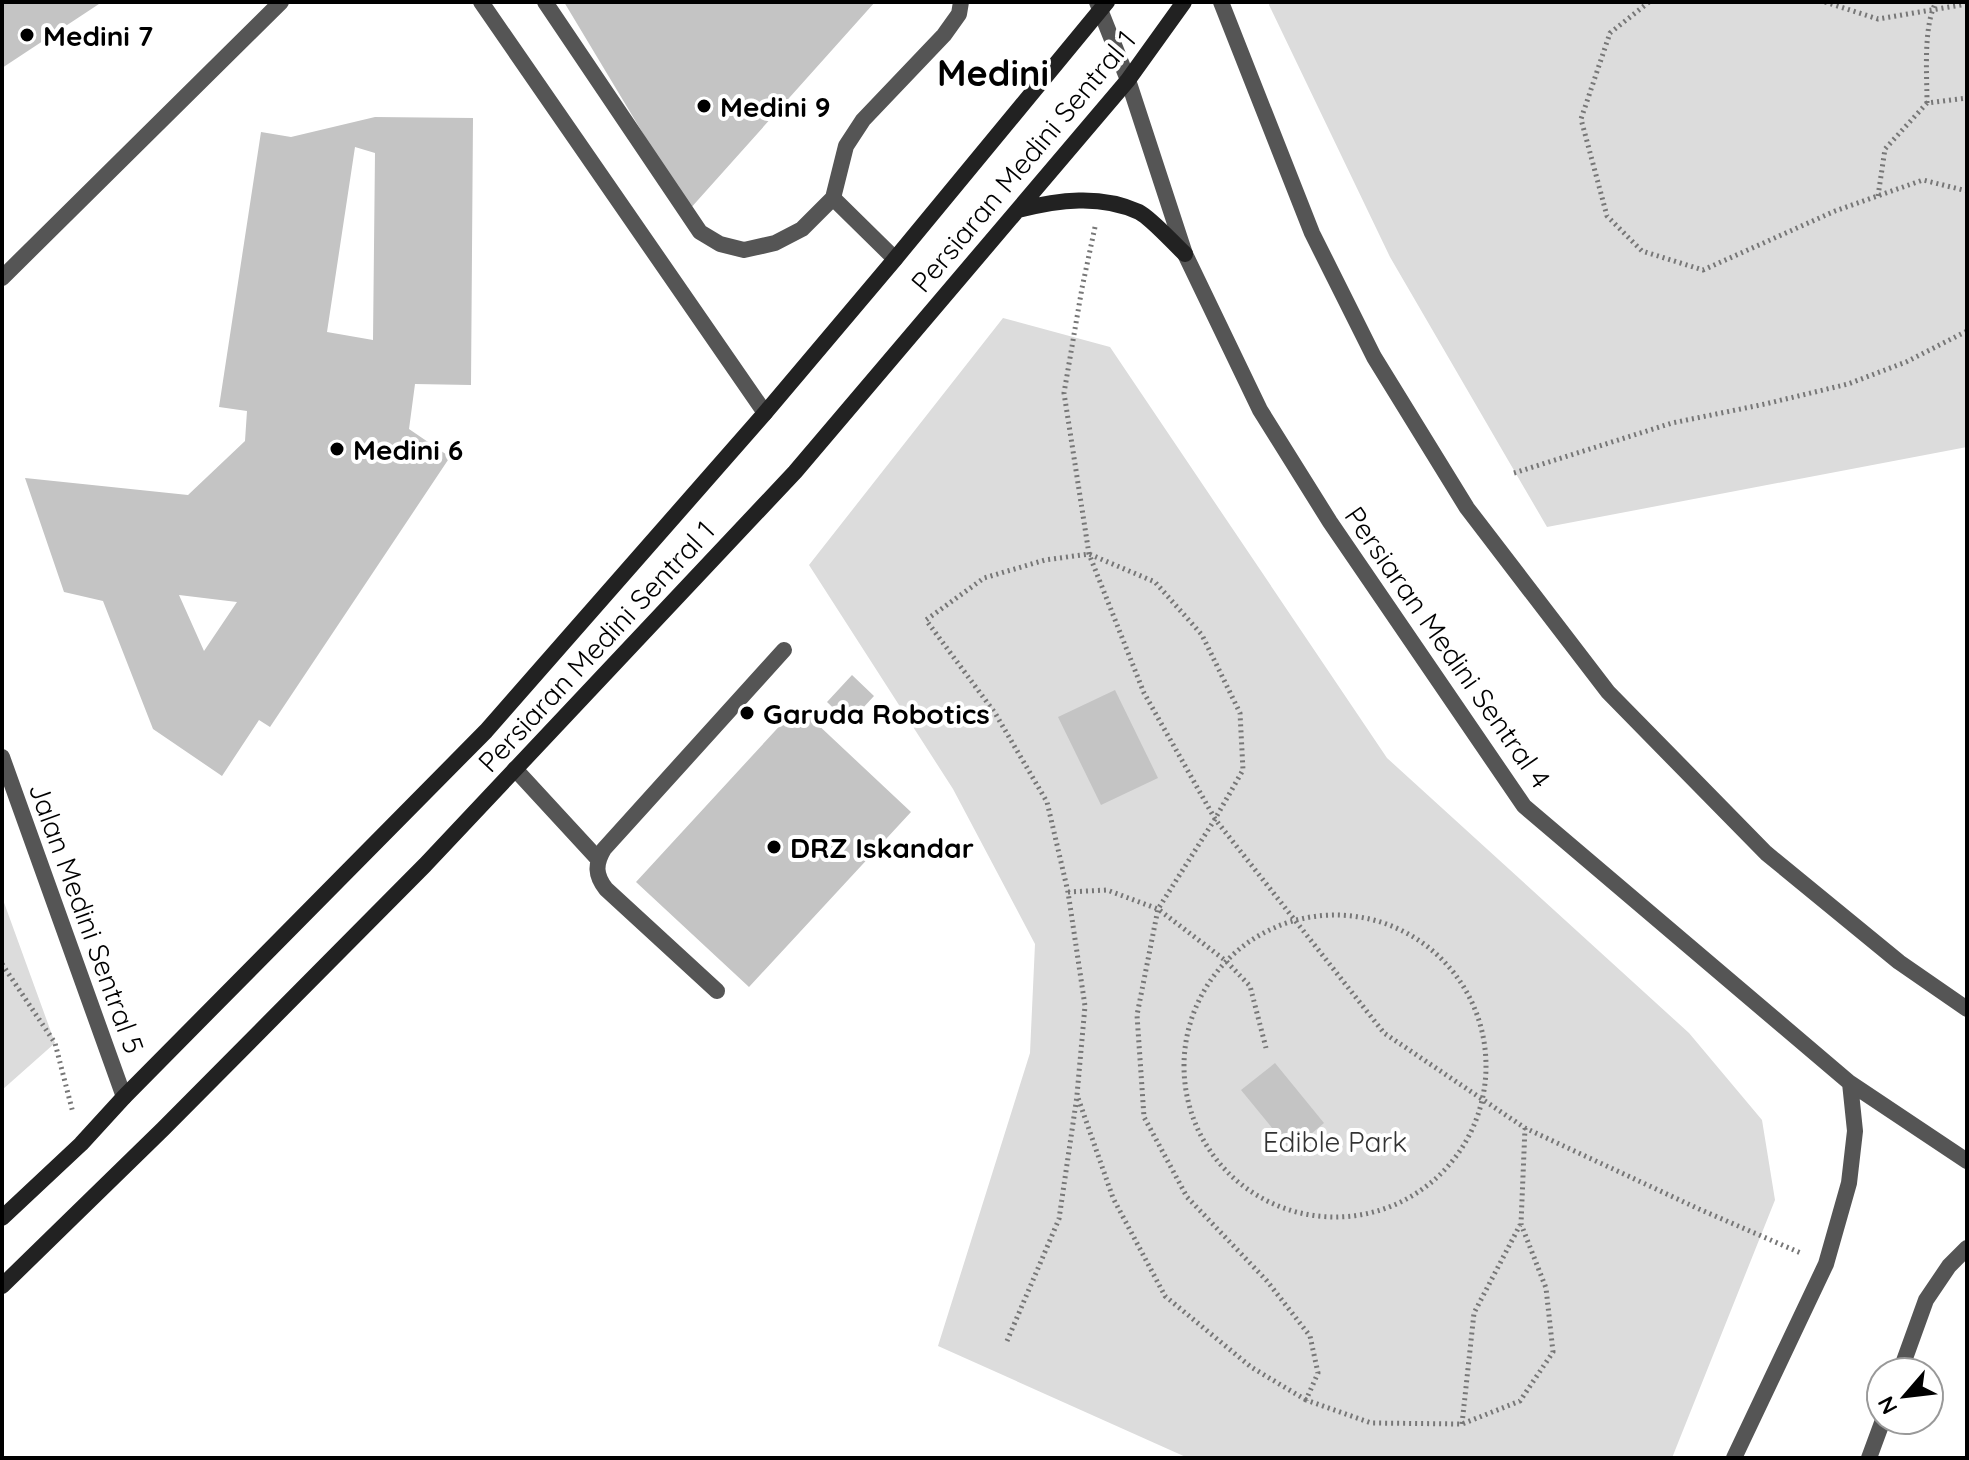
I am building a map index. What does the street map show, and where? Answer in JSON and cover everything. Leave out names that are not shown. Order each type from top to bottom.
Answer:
[{"type":"street","points":[[2,278],[281,2]]},
{"type":"street","points":[[481,2],[765,413]]},
{"type":"street","points":[[545,2],[700,232],[720,244],[744,250],[775,243],[802,229],[833,198],[846,146],[863,120],[944,35],[959,14],[961,2]]},
{"type":"street","name":"Persiaran Medini Sentral 1","points":[[2,1286],[403,887],[795,472],[1128,80],[1184,2]]},
{"type":"street","points":[[1221,2],[1312,233],[1374,357],[1467,508],[1608,692],[1766,853],[1899,962],[1967,1009]]},
{"type":"street","name":"Persiaran Medini Sentral 1","points":[[2,1218],[81,1144],[486,731],[765,413],[1102,5]]},
{"type":"street","name":"Persiaran Medini Sentral 4","points":[[1102,5],[1185,254],[1260,410],[1330,522],[1524,806],[1850,1083],[1967,1161]]},
{"type":"street","points":[[833,198],[895,259]]},
{"type":"street","points":[[1018,210],[1057,201],[1101,201],[1141,213],[1185,254]]},
{"type":"street","points":[[717,991],[606,889],[596,870],[598,859],[784,650]]},
{"type":"street","name":"Jalan Medini Sentral 5","points":[[2,757],[124,1097]]},
{"type":"street","points":[[515,769],[598,859]]},
{"type":"street","points":[[1734,1458],[1826,1264],[1849,1183],[1855,1131],[1850,1083]]},
{"type":"street","points":[[1906,1356],[1926,1300],[1949,1266],[1967,1248]]},
{"type":"street","points":[[1869,1458],[1877,1436]]},
{"type":"path","points":[[1649,2],[1610,33],[1581,119],[1607,216],[1642,251],[1703,270],[1835,211],[1923,180],[1967,191]]},
{"type":"path","points":[[1825,2],[1878,19],[1967,4]]},
{"type":"path","points":[[1927,103],[1927,49],[1932,10],[1936,2]]},
{"type":"path","points":[[1878,196],[1885,149],[1927,103],[1967,98]]},
{"type":"path","points":[[1101,201],[1064,393],[1089,554],[1144,693],[1215,819],[1384,1033],[1525,1128],[1826,1264]]},
{"type":"path","points":[[1514,473],[1672,423],[1848,384],[1906,362],[1967,331]]},
{"type":"path","points":[[1007,1341],[1059,1219],[1077,1095],[1085,1006],[1068,892],[1047,802],[995,713],[926,620],[984,578],[1045,560],[1089,554],[1155,582],[1202,635],[1240,713],[1243,770],[1158,909],[1137,1015],[1144,1117],[1187,1197],[1267,1281],[1310,1336],[1318,1373],[1306,1400]]},
{"type":"path","points":[[1068,892],[1107,890],[1158,909],[1226,961],[1250,986],[1266,1048]]},
{"type":"path","points":[[1332,914],[1362,917],[1390,925],[1417,939],[1440,957],[1459,980],[1474,1006],[1483,1035],[1487,1064],[1483,1099],[1476,1123],[1463,1149],[1445,1172],[1422,1192],[1396,1206],[1368,1215],[1338,1218],[1309,1216],[1280,1208],[1254,1194],[1230,1175],[1211,1153],[1196,1127],[1187,1099],[1183,1069],[1186,1039],[1194,1010],[1207,984],[1226,961],[1248,941],[1274,927],[1294,920],[1332,914]]},
{"type":"path","points":[[2,964],[55,1043],[81,1144]]},
{"type":"path","points":[[1077,1095],[1113,1198],[1165,1296],[1251,1367],[1306,1400],[1371,1423],[1462,1424],[1520,1401],[1553,1352],[1546,1288],[1521,1224],[1525,1128]]},
{"type":"path","points":[[1462,1424],[1474,1313],[1521,1224]]},
{"type":"green space","points":[[1270,2],[1967,2],[1967,447],[1547,527],[1390,257]]},
{"type":"green space","name":"Edible Park","points":[[1003,318],[1110,347],[1387,758],[1689,1033],[1762,1120],[1775,1200],[1672,1458],[1188,1458],[938,1346],[1030,1053],[1035,944],[953,789],[809,565]]},
{"type":"green space","points":[[2,897],[55,1043],[2,1090]]},
{"type":"building","name":"Medini 7","points":[[2,2],[102,2],[2,68]]},
{"type":"building","name":"Medini 9","points":[[564,2],[875,2],[689,210]]},
{"type":"building","name":"Medini 6","points":[[375,117],[473,118],[471,385],[415,384],[409,429],[450,457],[270,727],[259,720],[222,776],[153,729],[103,601],[64,592],[25,478],[188,495],[245,441],[247,411],[219,407],[261,132],[291,137]],"holes":[[[355,147],[375,153],[373,340],[327,332]],[[179,595],[237,602],[204,651]]]},
{"type":"building","points":[[852,675],[874,696],[849,723],[827,702]]},
{"type":"building","points":[[1115,690],[1158,778],[1101,805],[1058,717]]},
{"type":"building","name":"DRZ Iskandar","points":[[798,706],[911,812],[749,987],[636,882]]},
{"type":"building","points":[[1275,1063],[1324,1123],[1291,1151],[1241,1090]]},
{"type":"place","name":"Medini 7","points":[[27,35]]},
{"type":"place","name":"Medini 9","points":[[704,106]]},
{"type":"place","name":"Medini 6","points":[[337,449]]},
{"type":"place","name":"Garuda Robotics","points":[[747,713]]},
{"type":"place","name":"DRZ Iskandar","points":[[774,847]]},
{"type":"district","name":"Medini","points":[[993,72]]}]
